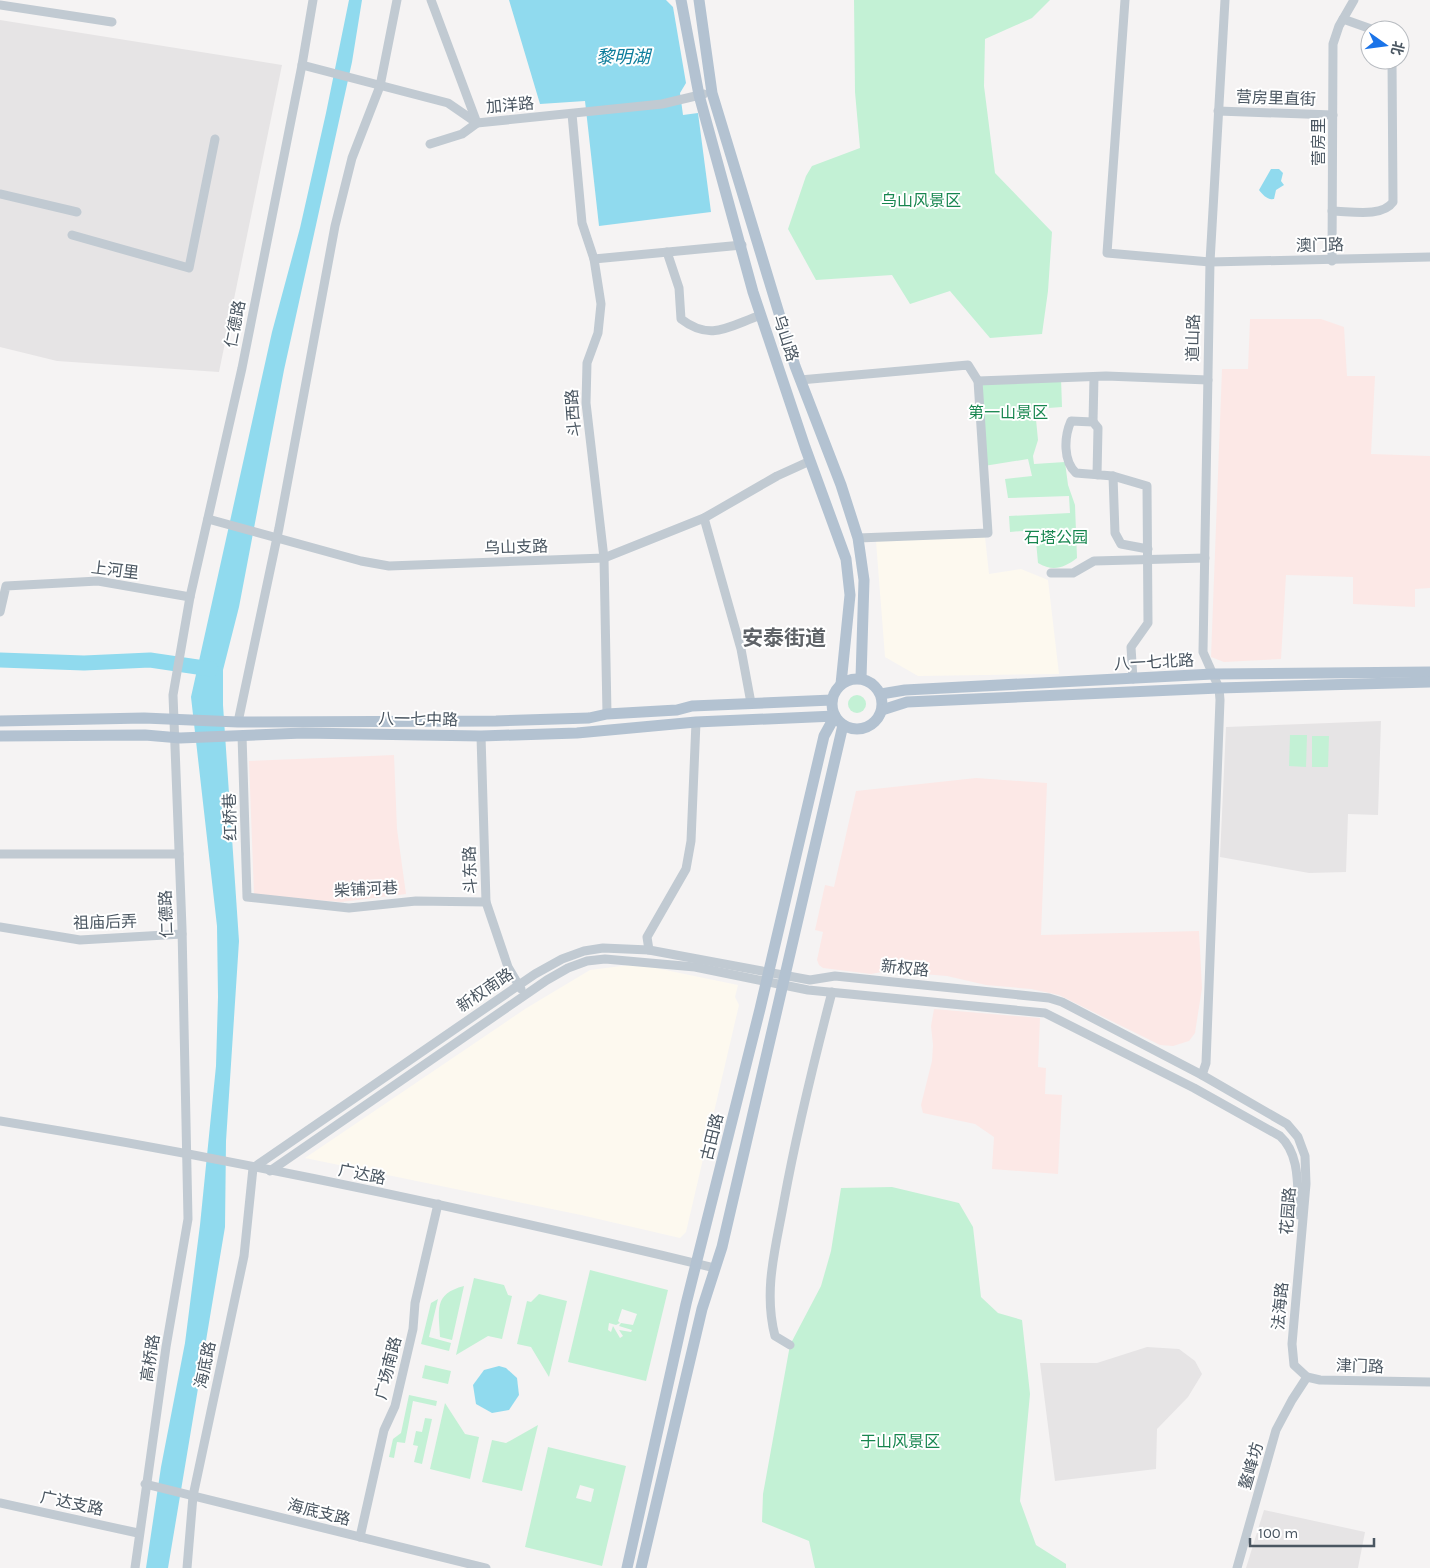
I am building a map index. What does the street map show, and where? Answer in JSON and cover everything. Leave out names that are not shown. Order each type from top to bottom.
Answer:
[{"type":"main road","name":"乌山路","points":[[681,0],[699,95],[761,315],[810,461],[846,559],[850,595],[841,684]]},
{"type":"main road","name":"乌山路","points":[[699,0],[712,93],[800,380],[841,485],[858,538],[864,580],[861,678]]},
{"type":"main road","name":"八一七北路","points":[[881,694],[905,690],[1213,674],[1430,672]]},
{"type":"main road","points":[[861,678],[873,684],[881,694],[882,710],[873,724],[866,728],[850,729],[843,725],[835,716],[832,700],[841,684],[847,680],[861,678]]},
{"type":"main road","points":[[882,710],[907,702],[1219,688],[1430,682]]},
{"type":"main road","name":"八一七中路","points":[[0,722],[144,718],[177,721],[238,722],[496,721],[589,718],[607,714],[751,703],[832,700]]},
{"type":"main road","name":"八一七中路","points":[[0,736],[145,735],[175,738],[303,733],[481,736],[577,733],[696,722],[835,716]]},
{"type":"main road","name":"古田路","points":[[626,1568],[824,736],[835,716]]},
{"type":"main road","points":[[642,1568],[702,1309],[715,1268],[784,981],[843,725]]},
{"type":"street","name":"仁德路","points":[[185,1152],[182,934],[175,738],[177,721],[176,675],[190,597],[242,368],[302,65],[313,0]]},
{"type":"street","points":[[238,722],[276,538],[339,210],[352,158],[380,86],[397,0]]},
{"type":"street","points":[[430,144],[462,134],[476,123],[431,0]]},
{"type":"street","name":"澳门路","points":[[1125,0],[1107,254],[1210,262],[1430,257]]},
{"type":"street","name":"道山路","points":[[1219,688],[1203,652],[1210,262],[1225,0]]},
{"type":"street","name":"营房里","points":[[1332,260],[1332,44],[1354,0]]},
{"type":"street","points":[[0,5],[112,22]]},
{"type":"street","points":[[1343,19],[1360,25]]},
{"type":"street","name":"加洋路","points":[[302,65],[448,103],[476,123],[586,113],[681,101],[712,93]]},
{"type":"street","points":[[1332,211],[1378,212],[1387,208],[1393,202],[1392,70]]},
{"type":"street","name":"营房里直街","points":[[1218,111],[1333,115]]},
{"type":"street","name":"斗西路","points":[[572,114],[582,223],[594,259],[600,290],[600,318],[594,348],[587,363],[586,403],[604,558],[607,714]]},
{"type":"street","points":[[72,236],[190,268],[215,139]]},
{"type":"street","points":[[0,194],[76,212]]},
{"type":"street","points":[[594,259],[742,245]]},
{"type":"street","points":[[667,252],[679,288],[681,319],[692,328],[710,332],[761,315]]},
{"type":"street","points":[[800,380],[968,365],[978,382],[988,533],[858,538]]},
{"type":"street","points":[[978,382],[1094,377],[1208,380]]},
{"type":"street","points":[[1094,377],[1093,422],[1098,428],[1097,475]]},
{"type":"street","points":[[1093,422],[1071,421],[1068,429],[1067,460],[1069,467],[1076,473],[1113,476],[1147,486],[1148,623],[1131,647],[1133,679]]},
{"type":"street","name":"乌山支路","points":[[208,519],[389,566],[604,558],[704,518],[777,476],[810,461]]},
{"type":"street","points":[[1113,476],[1115,533],[1121,544],[1148,554]]},
{"type":"street","points":[[704,518],[741,649],[751,703]]},
{"type":"street","points":[[1051,573],[1073,573],[1094,561],[1148,554],[1205,558]]},
{"type":"street","name":"上河里","points":[[0,602],[6,586],[98,581],[190,597]]},
{"type":"street","points":[[0,602],[0,612]]},
{"type":"street","points":[[1202,1075],[1206,1063],[1219,688]]},
{"type":"street","points":[[649,950],[647,937],[686,869],[691,841],[696,722]]},
{"type":"street","name":"红桥巷","points":[[242,736],[247,897]]},
{"type":"street","name":"斗东路","points":[[481,736],[486,902],[508,967],[524,995]]},
{"type":"street","points":[[0,854],[179,854]]},
{"type":"street","name":"柴铺河巷","points":[[247,897],[349,908],[416,901],[486,902]]},
{"type":"street","name":"祖庙后弄","points":[[0,927],[80,940],[182,934]]},
{"type":"street","name":"新权南路","points":[[253,1168],[562,958],[584,951],[603,948],[649,950],[768,977]]},
{"type":"street","name":"新权南路","points":[[270,1171],[524,995],[568,968],[587,961],[605,959],[695,967],[768,977]]},
{"type":"street","name":"新权路","points":[[784,981],[810,980],[835,976],[1040,996]]},
{"type":"street","name":"新权路","points":[[768,977],[832,992],[1035,1011]]},
{"type":"street","points":[[790,1345],[775,1336],[769,1313],[771,1272],[800,1118],[832,992]]},
{"type":"street","name":"花园路","points":[[1040,996],[1062,1002],[1202,1075],[1287,1124],[1298,1137],[1305,1156],[1306,1184],[1300,1250]]},
{"type":"street","name":"花园路","points":[[1035,1011],[1058,1018],[1280,1136],[1290,1148],[1296,1167],[1300,1250]]},
{"type":"street","name":"广达路","points":[[0,1121],[185,1152],[253,1168],[438,1204],[715,1268]]},
{"type":"street","name":"高桥路","points":[[135,1568],[145,1484],[188,1219],[185,1152]]},
{"type":"street","name":"海底路","points":[[187,1568],[193,1496],[244,1256],[253,1168]]},
{"type":"street","name":"广场南路","points":[[360,1537],[384,1430],[394,1406],[408,1348],[415,1303],[438,1204]]},
{"type":"street","name":"法海路","points":[[1300,1250],[1292,1344],[1294,1365],[1307,1377]]},
{"type":"street","name":"津门路","points":[[1307,1377],[1348,1382],[1430,1382]]},
{"type":"street","name":"鳌峰坊","points":[[1237,1568],[1276,1430],[1307,1377]]},
{"type":"street","name":"海底支路","points":[[145,1484],[486,1568]]},
{"type":"street","name":"广达支路","points":[[0,1503],[138,1532]]},
{"type":"shaded area","points":[[0,20],[282,65],[219,372],[57,361],[0,347]]},
{"type":"shaded area","points":[[1250,319],[1321,319],[1344,327],[1347,376],[1375,376],[1371,454],[1430,456],[1430,588],[1415,589],[1415,607],[1353,604],[1353,577],[1286,575],[1281,659],[1224,662],[1211,657],[1222,369],[1248,369]]},
{"type":"shaded area","points":[[985,537],[989,574],[1021,569],[1048,580],[1059,674],[918,676],[885,657],[876,541]]},
{"type":"shaded area","points":[[1381,721],[1378,815],[1348,814],[1346,872],[1309,873],[1220,857],[1226,727]]},
{"type":"shaded area","points":[[394,755],[397,829],[406,894],[341,902],[254,895],[249,761]]},
{"type":"shaded area","points":[[976,778],[1047,783],[1041,935],[1199,931],[1202,988],[1195,1033],[1189,1041],[1173,1046],[1160,1045],[1059,995],[1031,989],[986,985],[947,976],[887,971],[871,974],[823,968],[819,965],[817,960],[823,932],[815,930],[825,885],[834,887],[856,791]]},
{"type":"shaded area","points":[[629,965],[646,966],[738,985],[735,997],[739,1005],[686,1232],[680,1238],[581,1215],[305,1158],[525,1009],[590,970]]},
{"type":"shaded area","points":[[934,1009],[1040,1018],[1038,1067],[1046,1068],[1045,1094],[1062,1095],[1058,1174],[992,1169],[994,1137],[975,1124],[923,1113],[921,1105],[932,1061],[931,1026]]},
{"type":"shaded area","points":[[1147,1347],[1179,1349],[1195,1361],[1202,1374],[1188,1397],[1157,1429],[1156,1469],[1055,1481],[1040,1363],[1097,1363]]},
{"type":"shaded area","points":[[1264,1510],[1365,1532],[1358,1568],[1246,1568]]},
{"type":"green space","name":"乌山风景区","points":[[854,0],[1050,0],[1032,18],[985,39],[984,86],[995,173],[1052,232],[1048,291],[1042,334],[990,338],[950,291],[910,304],[892,275],[816,280],[788,229],[806,176],[812,166],[860,148],[855,92]]},
{"type":"green space","points":[[1061,378],[1062,407],[1035,409],[1038,440],[1033,456],[1034,464],[1065,462],[1068,485],[1075,505],[1077,558],[1068,564],[1054,568],[1038,563],[1035,530],[1010,532],[1009,516],[1070,513],[1069,496],[1008,498],[1005,479],[1032,476],[1028,459],[984,466],[978,381]]},
{"type":"green space","points":[[857,695],[863,698],[866,704],[863,710],[857,713],[851,710],[848,704],[851,698]]},
{"type":"green space","points":[[1290,735],[1307,735],[1306,767],[1289,766]]},
{"type":"green space","points":[[1312,736],[1329,736],[1328,767],[1312,767]]},
{"type":"green space","name":"于山风景区","points":[[892,1187],[959,1203],[973,1227],[981,1297],[998,1313],[1022,1320],[1030,1394],[1020,1501],[1036,1545],[1066,1564],[1066,1568],[815,1568],[809,1541],[762,1522],[763,1494],[790,1345],[821,1286],[831,1251],[841,1188]]},
{"type":"green space","points":[[590,1270],[668,1290],[646,1381],[568,1362]],"holes":[[[622,1309],[637,1314],[633,1325],[621,1323],[619,1326],[632,1330],[631,1332],[619,1330],[623,1336],[620,1338],[613,1326],[611,1332],[608,1330],[609,1323],[616,1325],[620,1323],[618,1321]]]},
{"type":"green space","points":[[474,1278],[504,1285],[508,1295],[512,1296],[502,1339],[488,1336],[456,1355]]},
{"type":"green space","points":[[464,1286],[452,1340],[440,1337],[440,1304],[447,1294],[454,1289]]},
{"type":"green space","points":[[539,1294],[567,1301],[549,1377],[531,1347],[517,1344],[527,1301],[531,1302]]},
{"type":"green space","points":[[438,1299],[429,1337],[451,1343],[449,1351],[421,1344],[431,1303]]},
{"type":"green space","points":[[425,1365],[451,1371],[448,1384],[422,1378]]},
{"type":"green space","points":[[409,1395],[437,1401],[436,1406],[413,1401],[405,1443],[397,1442],[394,1458],[389,1457],[393,1439],[401,1433]]},
{"type":"green space","points":[[445,1403],[465,1434],[479,1437],[470,1479],[430,1469]]},
{"type":"green space","points":[[425,1418],[432,1419],[422,1464],[414,1462],[418,1446],[413,1445],[416,1431],[422,1432]]},
{"type":"green space","points":[[538,1425],[522,1491],[482,1482],[492,1440],[506,1443]]},
{"type":"green space","points":[[548,1447],[626,1466],[602,1566],[525,1547]],"holes":[[[580,1485],[594,1489],[591,1502],[576,1498]]]},
{"type":"water","points":[[349,0],[362,0],[352,62],[284,370],[239,607],[223,670],[223,705],[239,941],[226,1141],[225,1227],[168,1568],[146,1568],[161,1467],[185,1343],[200,1225],[216,1066],[218,997],[217,926],[191,697],[272,332],[300,228]]},
{"type":"water","name":"黎明湖","points":[[509,0],[666,0],[673,7],[686,83],[680,93],[683,115],[698,113],[711,212],[599,226],[585,101],[540,104]]},
{"type":"water","points":[[1271,169],[1279,169],[1283,173],[1281,181],[1284,185],[1276,190],[1274,199],[1267,198],[1259,190]]},
{"type":"water","points":[[499,1366],[506,1368],[517,1378],[519,1395],[509,1410],[492,1413],[476,1404],[473,1385],[484,1370]]},
{"type":"waterway","points":[[0,660],[84,663],[150,660],[211,669]]},
{"type":"district","name":"安泰街道","points":[[784,638]]},
{"type":"park label","name":"第一山景区","points":[[1008,412]]},
{"type":"park label","name":"石塔公园","points":[[1056,537]]}]
